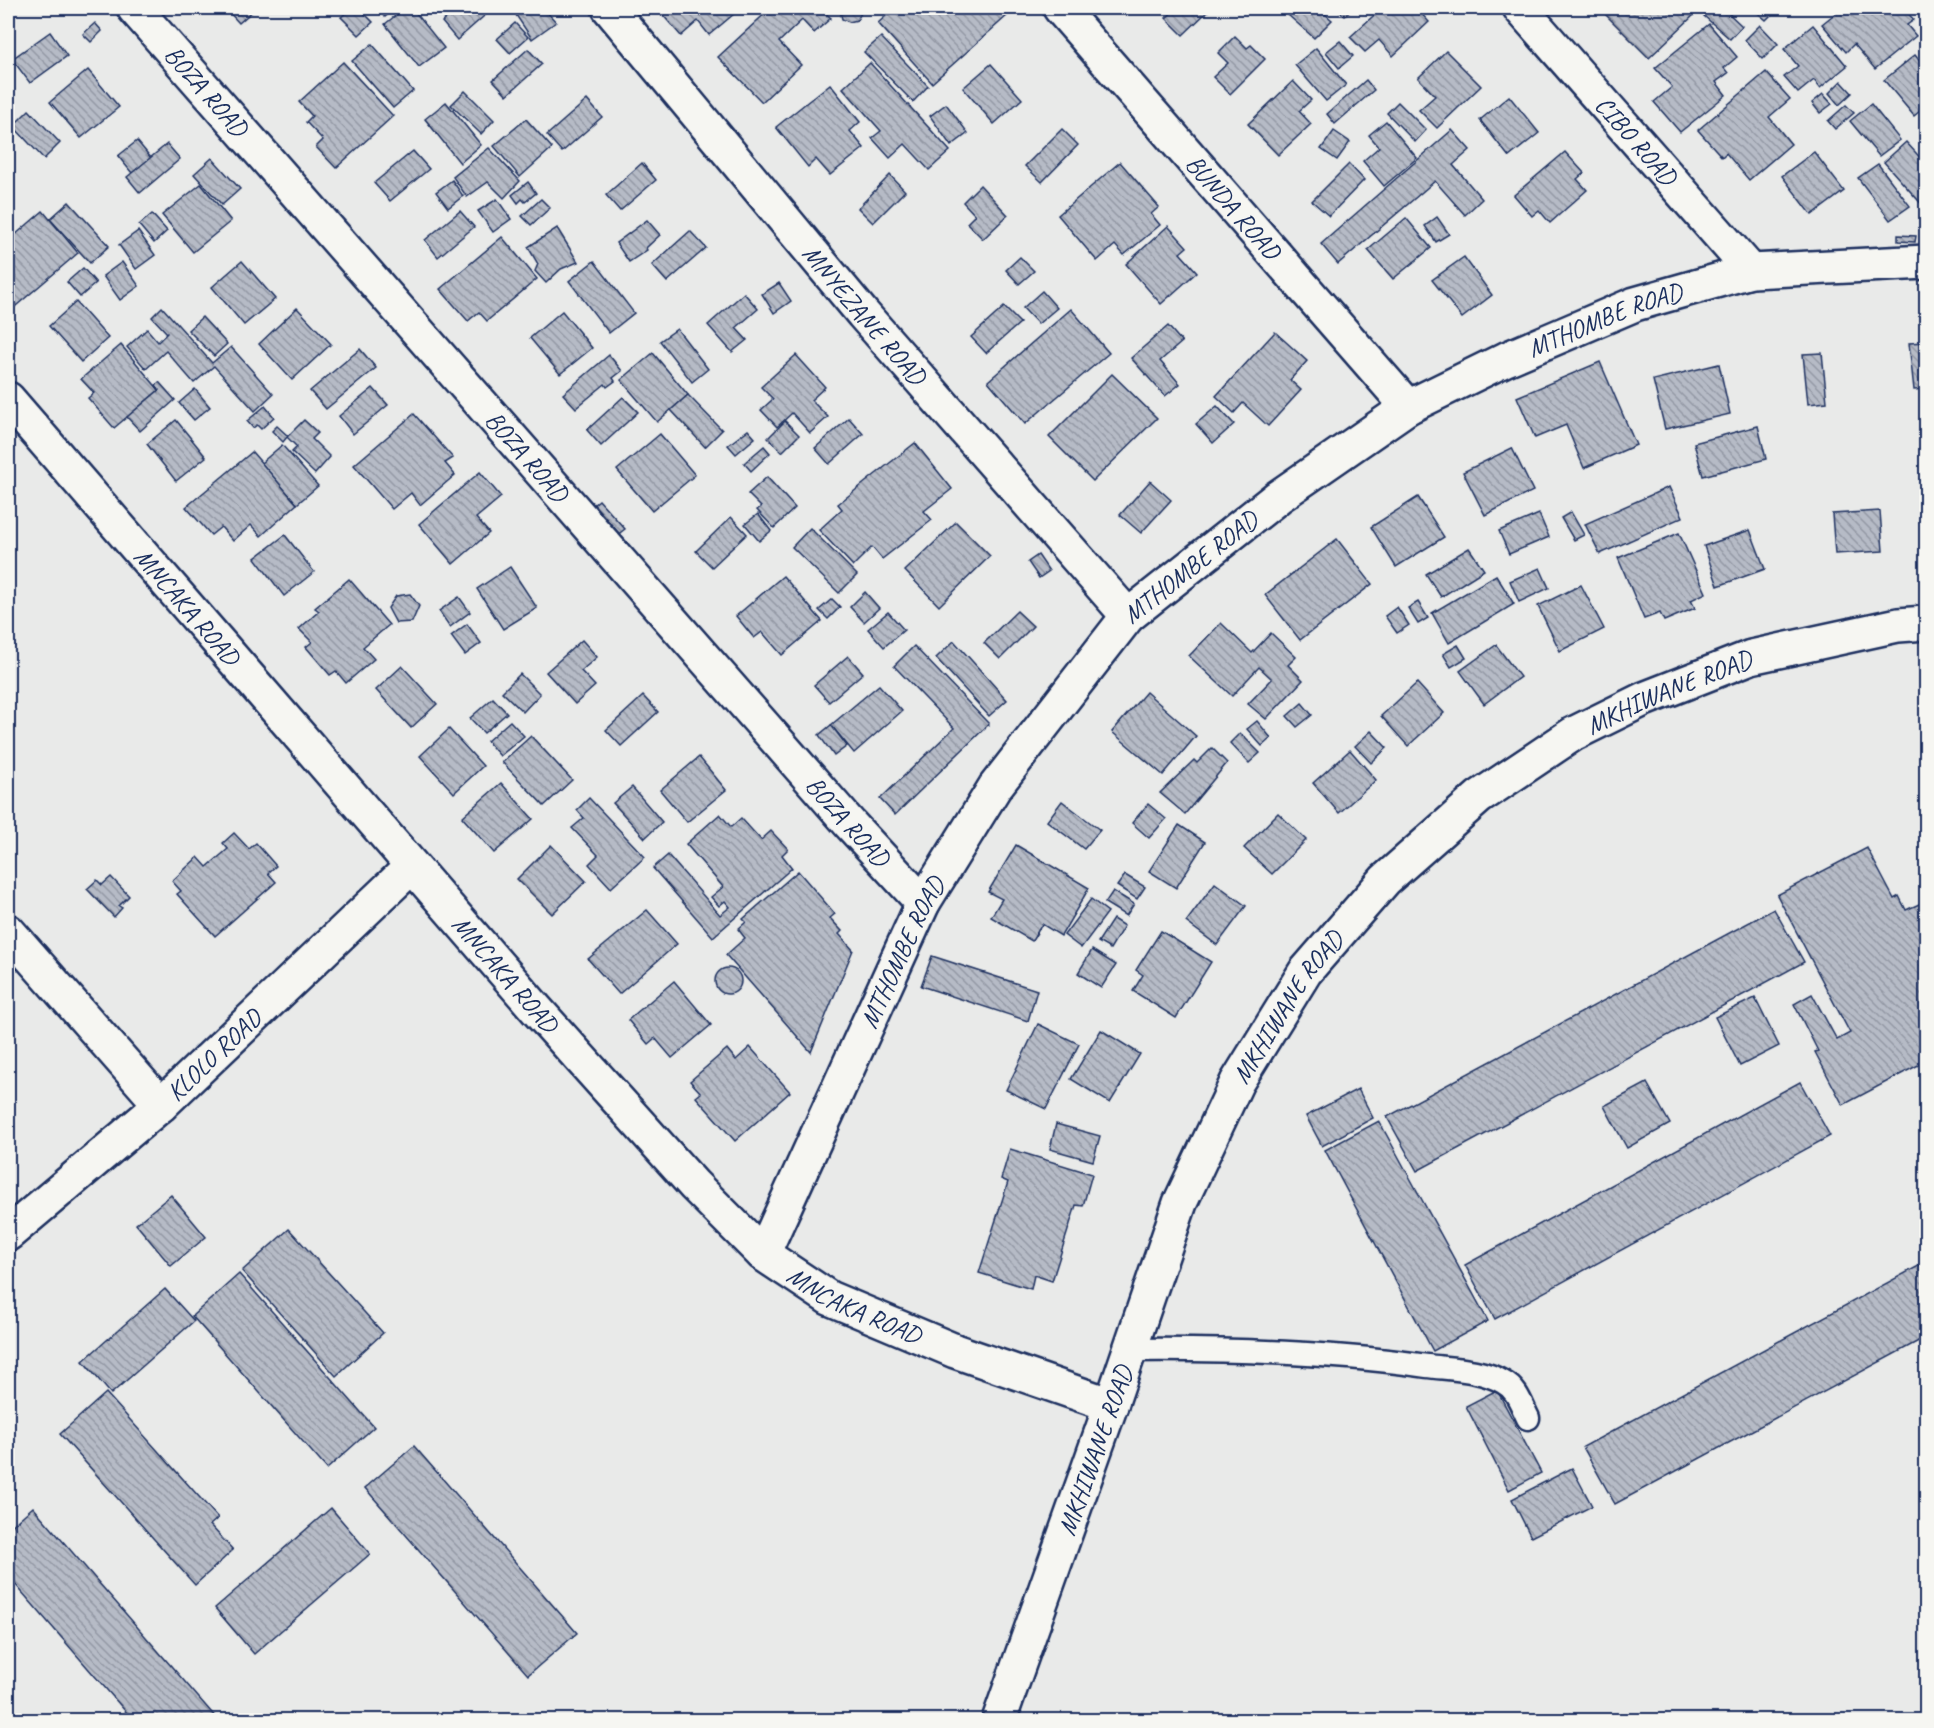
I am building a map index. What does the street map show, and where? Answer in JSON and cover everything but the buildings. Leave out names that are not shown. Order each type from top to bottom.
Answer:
[{"type":"street","name":"BOZA ROAD","points":[[134,8],[850,824],[923,903]]},
{"type":"street","name":"MNYEZANE ROAD","points":[[609,8],[863,314],[1128,616]]},
{"type":"street","name":"BUNDA ROAD","points":[[1060,8],[1408,407]]},
{"type":"street","name":"CIBO ROAD","points":[[1520,8],[1751,271]]},
{"type":"street","name":"MTHOMBE ROAD","points":[[763,1254],[923,903],[995,787],[1128,616],[1278,497],[1408,407],[1506,359],[1635,304],[1751,271],[1926,262]]},
{"type":"street","name":"MNCAKA ROAD","points":[[8,399],[411,867],[694,1185],[763,1254],[829,1298],[955,1351],[1112,1405]]},
{"type":"street","name":"MKHIWANE ROAD","points":[[999,1720],[1112,1405],[1180,1203],[1237,1082],[1305,972],[1385,880],[1479,797],[1573,734],[1644,699],[1751,657],[1898,625],[1926,623]]},
{"type":"street","name":"KLOLO ROAD","points":[[8,1234],[161,1105],[411,867]]},
{"type":"street","points":[[8,931],[161,1105]]},
{"type":"lane","points":[[1130,1350],[1250,1349],[1324,1354],[1454,1369],[1502,1381],[1514,1389],[1528,1418]]}]
